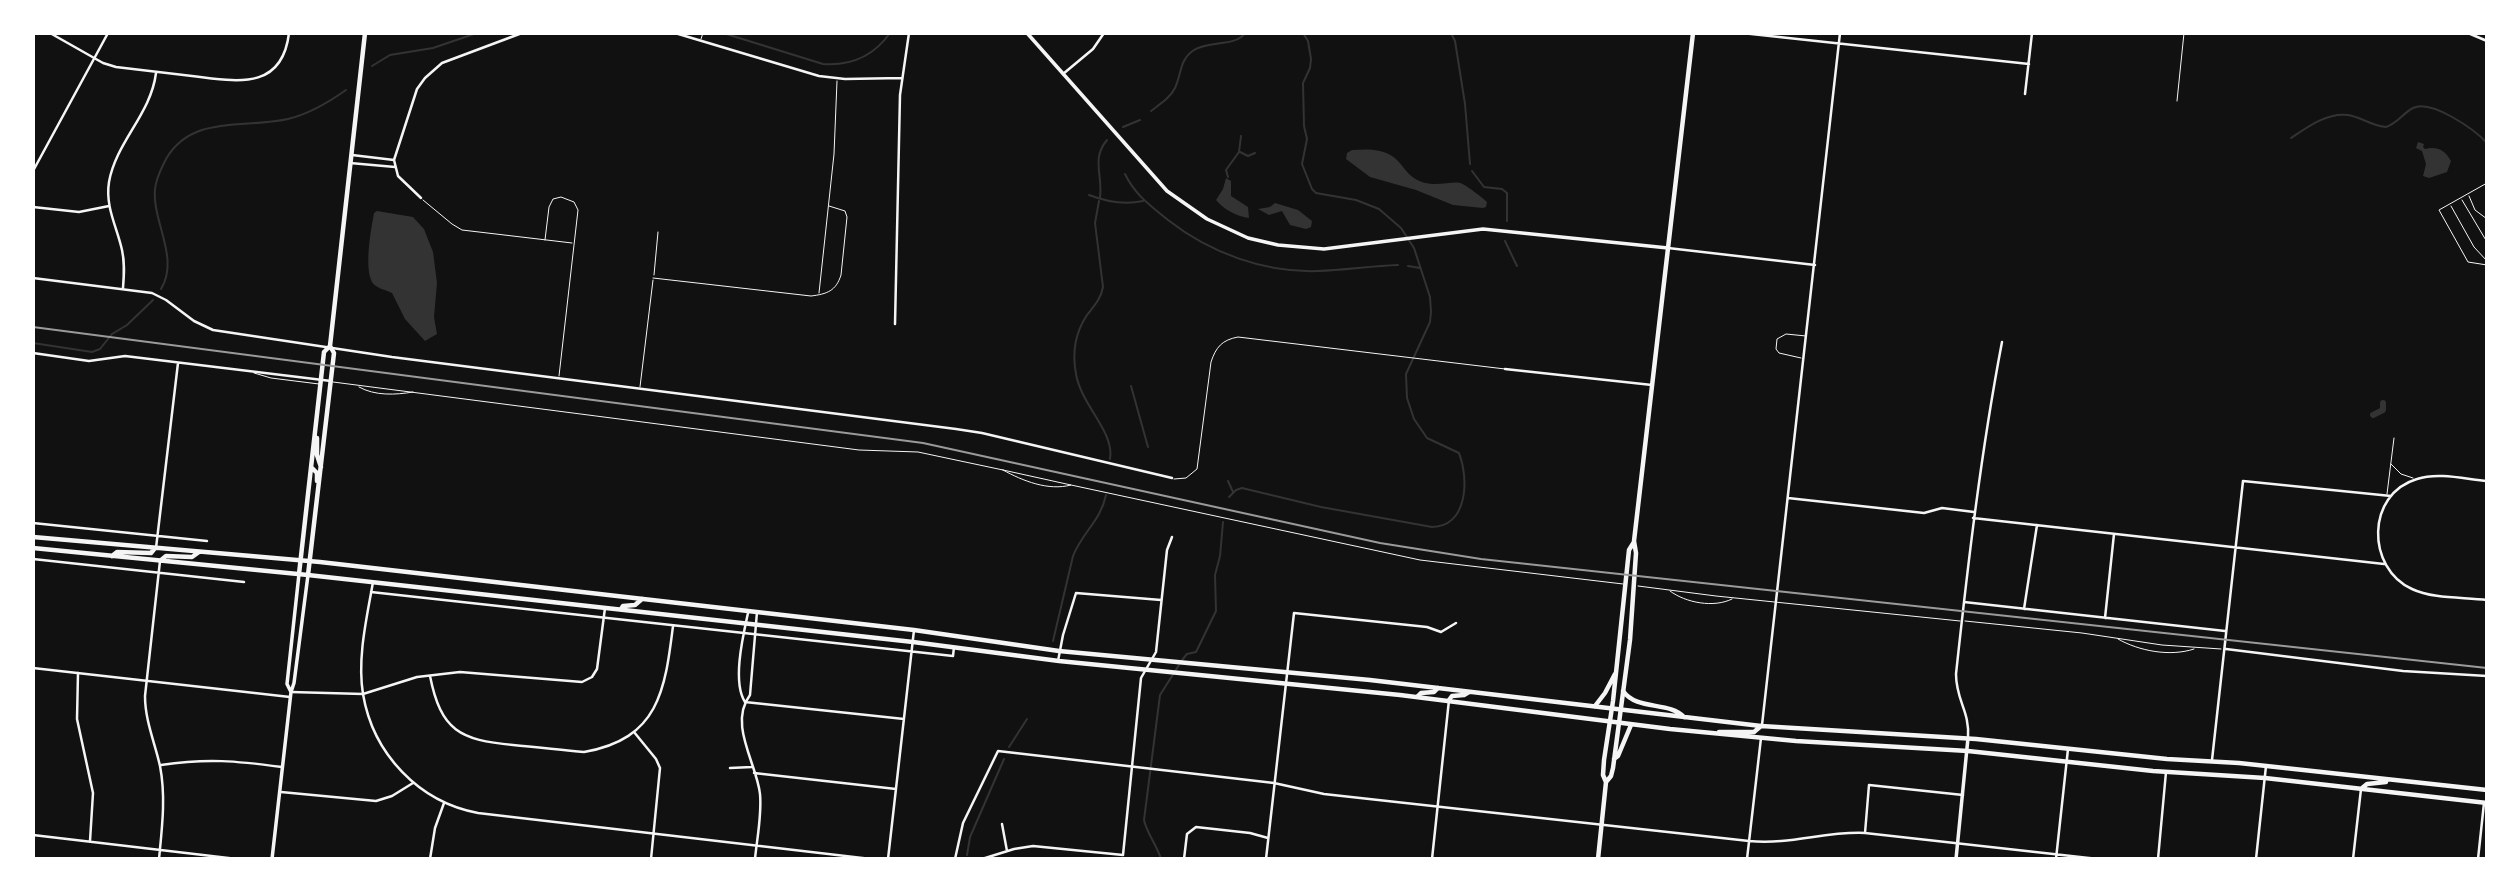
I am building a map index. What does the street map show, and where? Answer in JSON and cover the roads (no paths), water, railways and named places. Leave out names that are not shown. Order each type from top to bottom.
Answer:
[{"type":"main road","points":[[308,575],[331,383],[334,353],[330,346],[365,33]]},
{"type":"main road","points":[[1606,782],[1611,776],[1614,760],[1630,640],[1636,553],[1634,541],[1693,33]]},
{"type":"main road","points":[[299,574],[324,352],[330,346]]},
{"type":"main road","points":[[315,427],[317,455],[321,467]]},
{"type":"main road","points":[[311,467],[317,473],[318,496]]},
{"type":"main road","points":[[33,537],[301,560],[914,630],[1059,650],[1438,687],[1761,726],[1968,738],[2487,790]]},
{"type":"main road","points":[[1598,859],[1609,722],[1629,550],[1634,541]]},
{"type":"main road","points":[[33,548],[621,609],[1058,661],[1418,697],[1707,733],[1968,751],[2166,772],[2265,778],[2485,803],[2487,797]]},
{"type":"main road","points":[[112,556],[117,552],[151,553],[156,548]]},
{"type":"main road","points":[[160,561],[166,555],[192,557],[200,552]]},
{"type":"main road","points":[[621,609],[623,606],[635,605],[642,599]]},
{"type":"main road","points":[[1595,706],[1616,673]]},
{"type":"main road","points":[[1418,697],[1421,693],[1434,692],[1438,687]]},
{"type":"main road","points":[[1449,701],[1452,696],[1464,695],[1469,691]]},
{"type":"main road","points":[[1623,691],[1633,700],[1678,711],[1685,718]]},
{"type":"main road","points":[[1614,760],[1630,725]]},
{"type":"main road","points":[[1707,733],[1754,732],[1761,726]]},
{"type":"main road","points":[[2361,789],[2367,784],[2397,781]]},
{"type":"street","points":[[50,33],[116,67],[238,81],[257,78],[272,70],[286,49],[289,33]]},
{"type":"street","points":[[33,171],[108,33]]},
{"type":"street","points":[[421,198],[405,183],[395,167],[394,160],[412,99],[434,68],[455,56],[522,33]]},
{"type":"street","points":[[675,33],[819,76],[837,79],[902,78]]},
{"type":"street","points":[[895,324],[902,78],[909,33]]},
{"type":"street","points":[[1027,33],[1167,191],[1213,223],[1263,242],[1306,249],[1341,248],[1475,229],[1815,265]]},
{"type":"street","points":[[1063,74],[1093,49],[1104,33]]},
{"type":"street","points":[[1742,33],[2029,64]]},
{"type":"street","points":[[1761,726],[1840,33]]},
{"type":"street","points":[[2025,94],[2032,33]]},
{"type":"street","points":[[2468,33],[2487,41]]},
{"type":"street","points":[[123,288],[124,260],[109,206],[108,189],[113,168],[148,104],[156,72]]},
{"type":"street","points":[[351,155],[394,160]]},
{"type":"street","points":[[350,163],[395,167]]},
{"type":"street","points":[[33,207],[79,212],[109,206]]},
{"type":"street","points":[[33,278],[123,288],[158,295],[194,321],[213,330],[392,357],[982,433],[1172,478]]},
{"type":"street","points":[[1956,859],[1968,751],[1968,717],[1958,696],[1956,682],[1973,518],[2002,342]]},
{"type":"street","points":[[33,354],[89,361],[125,356],[331,383]]},
{"type":"street","points":[[156,548],[178,363]]},
{"type":"street","points":[[1505,369],[1652,385]]},
{"type":"street","points":[[2487,481],[2443,477],[2415,479],[2389,496],[2378,529],[2378,546],[2384,564],[2397,580],[2414,590],[2487,600]]},
{"type":"street","points":[[2212,761],[2243,481],[2389,496]]},
{"type":"street","points":[[1788,498],[1924,513],[1942,508],[1974,512]]},
{"type":"street","points":[[1973,518],[2384,564]]},
{"type":"street","points":[[33,523],[207,541]]},
{"type":"street","points":[[2024,609],[2036,525]]},
{"type":"street","points":[[2105,618],[2114,533]]},
{"type":"street","points":[[982,859],[1028,846],[1123,855],[1141,678],[1156,652],[1167,550],[1172,537]]},
{"type":"street","points":[[33,559],[244,582]]},
{"type":"street","points":[[159,859],[164,798],[160,766],[147,716],[147,681],[160,561]]},
{"type":"street","points":[[290,694],[287,684],[299,574]]},
{"type":"street","points":[[272,859],[290,694],[295,683],[308,575]]},
{"type":"street","points":[[373,582],[363,659],[363,694],[371,722],[384,747],[413,783],[444,803],[478,813],[871,859]]},
{"type":"street","points":[[371,592],[953,656],[954,647]]},
{"type":"street","points":[[1058,661],[1074,597],[1079,592],[1161,600]]},
{"type":"street","points":[[1964,602],[2226,631]]},
{"type":"street","points":[[33,668],[290,694],[363,694],[430,675],[475,672],[582,682],[592,677],[597,669],[605,608]]},
{"type":"street","points":[[748,611],[740,694],[744,702],[743,727],[761,798],[755,859]]},
{"type":"street","points":[[744,702],[750,695],[757,612]]},
{"type":"street","points":[[1266,859],[1294,613],[1427,627],[1441,632],[1456,623]]},
{"type":"street","points":[[430,675],[442,714],[458,731],[474,740],[584,752],[615,744],[634,732],[648,717],[662,693],[673,626]]},
{"type":"street","points":[[888,859],[914,630]]},
{"type":"street","points":[[2224,649],[2403,671],[2487,676]]},
{"type":"street","points":[[78,673],[77,719],[93,793],[90,841]]},
{"type":"street","points":[[1432,859],[1449,701]]},
{"type":"street","points":[[744,702],[904,719]]},
{"type":"street","points":[[634,732],[660,768],[651,859]]},
{"type":"street","points":[[1747,859],[1760,738]]},
{"type":"street","points":[[2056,856],[2068,749]]},
{"type":"street","points":[[955,859],[963,823],[998,751],[1274,783],[1324,794],[1749,841],[1792,842],[1836,834],[1865,833],[2098,859]]},
{"type":"street","points":[[160,766],[219,760],[282,767]]},
{"type":"street","points":[[2256,859],[2266,766]]},
{"type":"street","points":[[730,768],[752,767]]},
{"type":"street","points":[[2158,859],[2166,772]]},
{"type":"street","points":[[754,773],[896,789]]},
{"type":"street","points":[[280,792],[376,801],[392,796],[413,783]]},
{"type":"street","points":[[1865,833],[1869,785],[1963,795]]},
{"type":"street","points":[[2353,859],[2361,789]]},
{"type":"street","points":[[430,859],[435,828],[444,803]]},
{"type":"street","points":[[2478,859],[2485,803]]},
{"type":"street","points":[[1003,824],[1007,850]]},
{"type":"street","points":[[1184,859],[1187,834],[1196,827],[1250,833],[1268,838]]},
{"type":"street","points":[[33,835],[237,859]]},
{"type":"lane","points":[[701,41],[702,33]]},
{"type":"lane","points":[[2177,101],[2184,33]]},
{"type":"lane","points":[[819,295],[834,153],[837,79]]},
{"type":"lane","points":[[2487,183],[2438,210],[2468,262],[2487,265]]},
{"type":"lane","points":[[2469,194],[2475,210],[2487,219]]},
{"type":"lane","points":[[545,240],[549,207],[553,199],[561,197],[574,202],[578,210],[559,378]]},
{"type":"lane","points":[[421,198],[462,230],[574,243]]},
{"type":"lane","points":[[2461,198],[2487,242]]},
{"type":"lane","points":[[2450,204],[2474,247],[2487,261]]},
{"type":"lane","points":[[653,278],[811,296],[832,291],[841,275],[847,217],[842,208],[829,206]]},
{"type":"lane","points":[[640,389],[658,232]]},
{"type":"lane","points":[[1803,358],[1782,355],[1776,349],[1776,344],[1783,334],[1806,336]]},
{"type":"lane","points":[[1172,478],[1186,478],[1197,469],[1211,362],[1221,343],[1238,337],[1505,369]]},
{"type":"lane","points":[[331,383],[366,385],[859,450],[918,452],[1420,560],[1734,598],[2224,649]]},
{"type":"lane","points":[[357,386],[368,391],[392,394],[415,392]]},
{"type":"lane","points":[[2389,496],[2394,438]]},
{"type":"lane","points":[[2391,464],[2401,474],[2415,479]]},
{"type":"lane","points":[[1003,470],[1021,480],[1039,484],[1058,488],[1071,485]]},
{"type":"lane","points":[[1668,590],[1682,599],[1698,602],[1720,603],[1734,598]]},
{"type":"lane","points":[[2117,638],[2143,649],[2175,653],[2196,648]]},
{"type":"waterway","points":[[372,66],[390,55],[433,48],[477,33]]},
{"type":"waterway","points":[[723,33],[823,64],[843,63],[861,58],[876,48],[890,33]]},
{"type":"waterway","points":[[1151,111],[1173,92],[1183,62],[1189,54],[1200,47],[1235,40],[1245,33]]},
{"type":"waterway","points":[[1229,497],[1242,488],[1321,507],[1432,527],[1444,525],[1453,519],[1463,499],[1464,475],[1459,453],[1427,438],[1414,419],[1407,398],[1406,374],[1430,322],[1431,312],[1430,297],[1414,248],[1401,228],[1379,209],[1356,200],[1316,193],[1302,164],[1307,139],[1303,83],[1311,59],[1308,41],[1303,33]]},
{"type":"waterway","points":[[1451,33],[1455,41],[1465,104],[1470,164]]},
{"type":"waterway","points":[[161,289],[168,265],[157,214],[155,189],[162,166],[177,145],[190,135],[205,129],[296,117],[346,90]]},
{"type":"waterway","points":[[2291,138],[2317,122],[2340,115],[2353,116],[2386,127],[2413,108],[2421,106],[2453,117],[2487,143]]},
{"type":"waterway","points":[[1123,127],[1140,120]]},
{"type":"waterway","points":[[1228,177],[1226,170],[1239,152],[1241,136]]},
{"type":"waterway","points":[[1100,197],[1099,161],[1102,147],[1107,140]]},
{"type":"waterway","points":[[1240,152],[1248,156],[1255,153]]},
{"type":"waterway","points":[[1472,171],[1484,187],[1502,189],[1507,193],[1507,221]]},
{"type":"waterway","points":[[1125,174],[1150,205],[1184,232],[1239,259],[1298,271],[1398,265]]},
{"type":"waterway","points":[[1089,195],[1116,202],[1143,201]]},
{"type":"waterway","points":[[1099,201],[1095,223],[1103,287],[1099,299],[1080,329],[1074,358],[1084,397],[1108,439],[1110,459]]},
{"type":"waterway","points":[[1505,241],[1517,266]]},
{"type":"waterway","points":[[1408,266],[1420,268]]},
{"type":"waterway","points":[[33,343],[92,352],[100,349],[112,334],[127,325],[153,300]]},
{"type":"waterway","points":[[1131,386],[1148,447]]},
{"type":"waterway","points":[[2373,415],[2383,410],[2383,403]]},
{"type":"waterway","points":[[1228,481],[1233,492]]},
{"type":"waterway","points":[[1053,641],[1073,556],[1100,512],[1106,495]]},
{"type":"waterway","points":[[1182,660],[1187,654],[1196,652],[1216,611],[1215,575],[1220,556],[1223,522]]},
{"type":"waterway","points":[[1161,859],[1144,820],[1160,695],[1179,665]]},
{"type":"waterway","points":[[1009,747],[1027,719]]},
{"type":"waterway","points":[[967,855],[970,837],[1004,759]]},
{"type":"railway","points":[[33,327],[923,443],[1380,543],[1481,559],[2487,668]]}]
